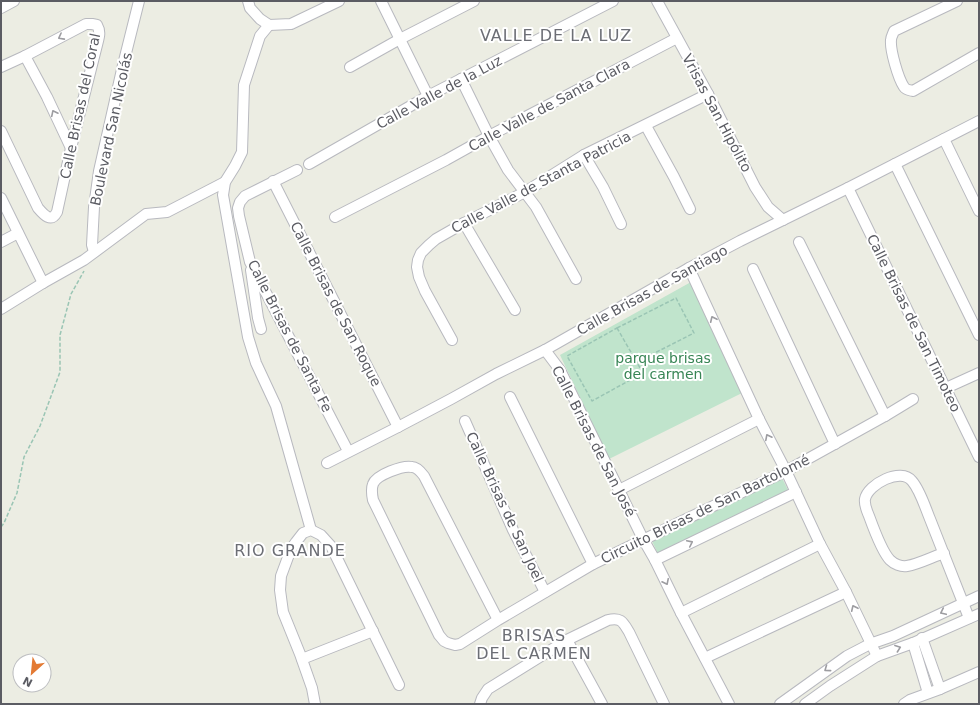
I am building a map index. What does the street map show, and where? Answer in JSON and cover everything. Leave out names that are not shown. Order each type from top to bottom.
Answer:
[{"type":"street","points":[[1,8],[14,1]]},
{"type":"street","name":"Boulevard San Nicolás","points":[[94,252],[92,245],[94,207],[99,170],[139,1]]},
{"type":"street","points":[[248,1],[250,8],[260,19],[269,25],[291,24],[339,1]]},
{"type":"street","points":[[381,1],[428,96]]},
{"type":"street","points":[[350,67],[400,39],[474,1]]},
{"type":"street","name":"Calle Valle de la Luz","points":[[309,164],[428,96],[613,1]]},
{"type":"street","name":"Vrisas San Hipólito","points":[[657,1],[708,94],[763,200],[768,207],[783,220]]},
{"type":"street","points":[[957,1],[894,31],[891,40],[894,62],[898,73],[904,87],[913,91],[979,53]]},
{"type":"street","name":"Calle Brisas del Coral","points":[[1,67],[86,24],[97,25],[99,30],[97,45],[71,148],[57,212],[54,217],[46,217],[38,208],[1,131]]},
{"type":"street","points":[[269,25],[260,36],[244,85],[242,152],[225,182],[223,195],[248,337],[256,363],[276,406],[307,531]]},
{"type":"street","name":"Calle Valle de Santa Clara","points":[[336,217],[677,38]]},
{"type":"street","points":[[25,56],[47,97],[71,148]]},
{"type":"street","points":[[461,79],[489,136],[508,170],[536,207],[576,279]]},
{"type":"street","name":"Calle Valle de Stanta Patricia","points":[[452,340],[419,277],[417,267],[418,260],[429,245],[436,239],[464,223],[525,192],[584,155],[646,126],[708,94]]},
{"type":"street","name":"Calle Brisas de Santiago","points":[[327,463],[348,451],[398,427],[496,374],[545,350],[689,268],[740,241],[979,121]]},
{"type":"street","points":[[646,126],[690,209]]},
{"type":"street","points":[[944,139],[979,211]]},
{"type":"street","points":[[584,155],[603,187],[622,224]]},
{"type":"street","points":[[895,164],[979,335]]},
{"type":"street","points":[[273,181],[297,170]]},
{"type":"street","name":"Calle Brisas de Santa Fe","points":[[273,181],[245,196],[240,202],[238,208],[250,262],[348,451]]},
{"type":"street","name":"Calle Brisas de San Roque","points":[[273,181],[398,427]]},
{"type":"street","points":[[1,308],[84,260],[146,214],[167,212],[225,182]]},
{"type":"street","name":"Calle Brisas de San Timoteo","points":[[848,188],[979,457]]},
{"type":"street","points":[[1,198],[43,283]]},
{"type":"street","points":[[464,223],[515,310]]},
{"type":"street","points":[[1,242],[18,232]]},
{"type":"street","points":[[799,242],[885,416]]},
{"type":"street","points":[[250,262],[261,329]]},
{"type":"street","points":[[689,268],[759,419],[877,656]]},
{"type":"street","points":[[753,269],[835,444]]},
{"type":"street","name":"Calle Brisas de San José","points":[[545,350],[560,370],[644,540],[729,704]]},
{"type":"street","points":[[946,388],[979,373]]},
{"type":"street","points":[[510,397],[593,564]]},
{"type":"street","name":"Circuito Brisas de San Bartolomé","points":[[498,620],[424,476],[413,466],[380,476],[373,484],[371,491],[372,500],[439,635],[444,641],[455,645],[460,644],[593,564],[786,471],[913,399]]},
{"type":"street","points":[[619,490],[759,419]]},
{"type":"street","name":"Calle Brisas de San Joel","points":[[464,421],[513,530],[545,592]]},
{"type":"street","points":[[944,552],[918,563],[906,566],[898,565],[889,559],[874,530],[866,506],[866,497],[872,487],[899,475],[911,479],[919,493],[944,552],[969,618]]},
{"type":"street","points":[[655,560],[796,492]]},
{"type":"street","points":[[307,531],[321,535],[331,546],[399,686]]},
{"type":"street","points":[[307,531],[296,542],[285,564],[281,576],[280,590],[283,612],[302,659],[312,688],[315,704]]},
{"type":"street","points":[[681,613],[820,544]]},
{"type":"street","points":[[705,658],[846,592]]},
{"type":"street","points":[[780,704],[840,660],[870,644],[893,636],[979,596]]},
{"type":"street","points":[[805,704],[877,656],[917,641],[979,614]]},
{"type":"street","points":[[480,704],[488,689],[567,640],[608,620],[614,619],[620,620],[629,632],[664,704]]},
{"type":"street","points":[[302,659],[373,631]]},
{"type":"street","points":[[567,640],[599,703]]},
{"type":"street","points":[[917,641],[940,689]]},
{"type":"street","points":[[917,641],[928,693]]},
{"type":"street","points":[[904,704],[910,700],[979,672]]},
{"type":"path","points":[[1,527],[16,493],[24,457],[40,426],[60,372],[60,335],[71,294],[86,266]]},
{"type":"path","points":[[618,328],[643,373],[592,401],[567,356],[618,328],[676,298],[694,333],[637,362]]},
{"type":"green space","name":"parque brisas del carmen","points":[[691,282],[742,393],[609,459],[560,355]]},
{"type":"green space","points":[[781,476],[789,492],[659,556],[652,541]]},
{"type":"district","name":"VALLE DE LA LUZ","points":[[556,35]]},
{"type":"district","name":"RIO GRANDE","points":[[290,550]]},
{"type":"district","name":"BRISAS DEL CARMEN","points":[[534,644]]}]
